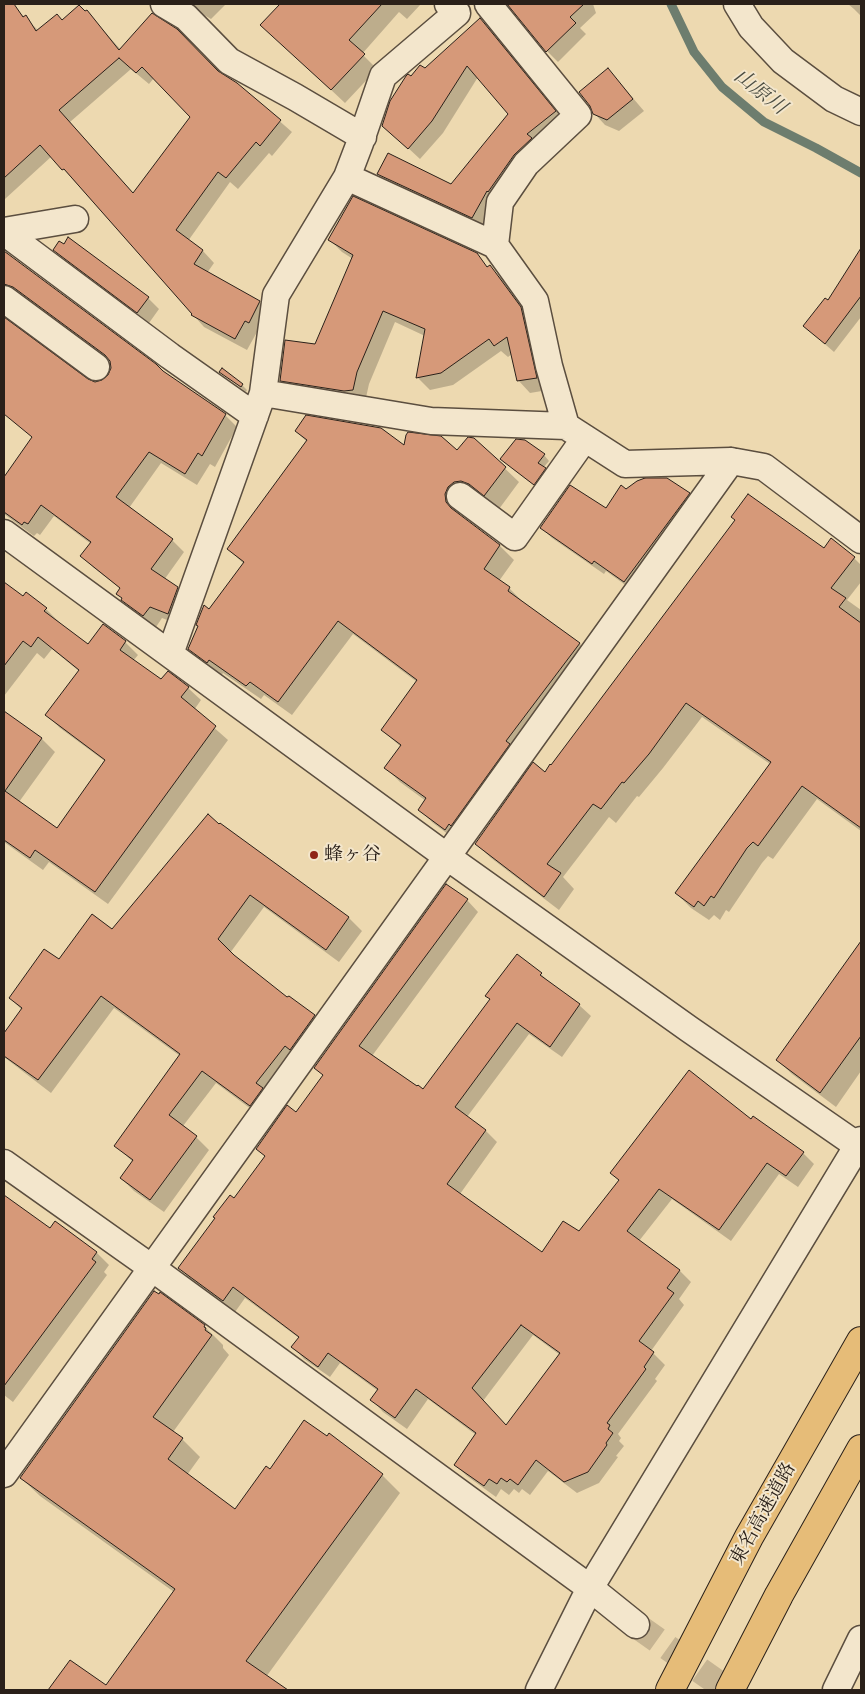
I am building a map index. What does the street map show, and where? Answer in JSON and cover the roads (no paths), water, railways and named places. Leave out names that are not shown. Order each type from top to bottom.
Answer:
[{"type":"highway","name":"東名高速道路","points":[[670,1690],[749,1537],[861,1341]]},
{"type":"highway","points":[[730,1690],[779,1595],[861,1449]]},
{"type":"street","points":[[164,4],[186,17],[228,61],[363,137]]},
{"type":"street","points":[[488,4],[578,116],[526,164],[500,202],[496,245]]},
{"type":"street","points":[[737,4],[750,27],[783,61],[834,98],[861,112]]},
{"type":"street","points":[[170,654],[259,404],[276,295],[347,177],[363,137],[383,76],[458,7]]},
{"type":"street","points":[[347,177],[496,245],[535,301],[549,366],[576,432]]},
{"type":"street","points":[[4,231],[76,219]]},
{"type":"street","points":[[4,231],[170,356],[259,404],[431,421],[576,432],[625,464],[731,461],[764,467],[861,540]]},
{"type":"street","points":[[4,299],[96,367]]},
{"type":"street","points":[[460,496],[515,537],[576,432]]},
{"type":"street","points":[[4,1474],[731,461]]},
{"type":"street","points":[[4,533],[446,856],[689,1029],[860,1144],[590,1588],[539,1690]]},
{"type":"street","points":[[4,1163],[152,1268],[590,1588],[636,1625]]},
{"type":"street","points":[[836,1690],[861,1639]]},
{"type":"waterway","name":"山原川","points":[[671,4],[694,52],[722,87],[764,122],[861,173]]},
{"type":"tunnel","points":[[636,1625],[728,1690]]},
{"type":"place","name":"蜂ヶ谷","points":[[314,855]]}]
